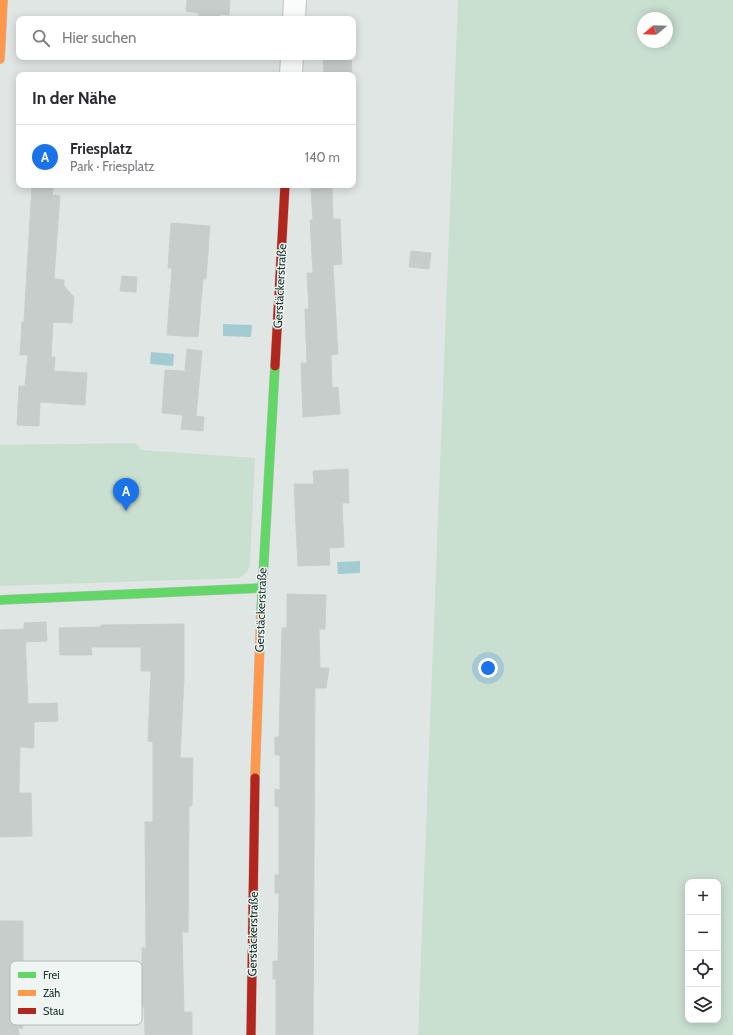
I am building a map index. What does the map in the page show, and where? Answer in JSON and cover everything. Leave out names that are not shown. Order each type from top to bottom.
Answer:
[{"type":"street","points":[[0,59],[3,0]]},
{"type":"street","points":[[294,16],[295,0]]},
{"type":"street","points":[[291,72],[292,60]]},
{"type":"street","name":"Gerstäckerstraße","points":[[251,1035],[254,809],[262,588],[285,188]]},
{"type":"street","points":[[0,600],[262,588]]},
{"type":"green space","points":[[458,0],[733,0],[733,1035],[418,1035]]},
{"type":"green space","points":[[136,443],[141,450],[255,458],[250,564],[247,572],[239,578],[0,586],[0,445]]},
{"type":"water","points":[[223,324],[252,325],[251,337],[223,336]]},
{"type":"water","points":[[151,352],[174,354],[173,366],[150,364]]},
{"type":"water","points":[[360,561],[360,573],[338,574],[337,562]]},
{"type":"building","points":[[187,0],[230,0],[229,15],[220,14],[220,16],[199,16],[199,13],[186,11]]},
{"type":"building","points":[[323,60],[351,60],[352,72],[324,72]]},
{"type":"building","points":[[32,188],[53,188],[52,195],[60,196],[54,279],[64,280],[64,286],[74,297],[72,323],[53,322],[51,357],[55,357],[54,371],[87,373],[85,405],[40,402],[39,426],[17,425],[19,386],[25,386],[28,355],[20,355],[22,322],[24,322]]},
{"type":"building","points":[[332,188],[333,219],[340,219],[342,264],[333,265],[338,354],[331,355],[332,388],[338,387],[340,414],[303,417],[301,363],[307,363],[305,309],[309,309],[307,273],[313,273],[310,220],[313,220],[311,189]]},
{"type":"building","points":[[171,223],[210,226],[206,279],[203,279],[198,337],[167,335],[172,268],[168,268]]},
{"type":"building","points":[[411,251],[431,253],[429,269],[409,267]]},
{"type":"building","points":[[122,276],[137,277],[136,292],[120,291]]},
{"type":"building","points":[[187,349],[202,351],[196,416],[204,417],[203,431],[181,429],[183,415],[162,413],[165,370],[198,372],[185,370]]},
{"type":"building","points":[[348,469],[349,503],[342,503],[344,547],[329,548],[330,565],[298,566],[294,484],[314,484],[313,471]]},
{"type":"building","points":[[287,594],[326,595],[325,629],[319,629],[320,668],[329,668],[326,688],[315,688],[313,1035],[276,1035],[276,979],[273,979],[273,961],[278,961],[279,893],[275,893],[275,875],[279,875],[279,807],[275,806],[275,789],[280,790],[280,755],[275,755],[275,737],[279,737],[282,628],[287,628]]},
{"type":"building","points":[[46,622],[47,641],[25,642],[28,704],[57,703],[58,721],[34,722],[34,748],[20,747],[19,793],[31,793],[32,836],[0,837],[0,630],[24,629],[24,623]]},
{"type":"building","points":[[184,624],[184,678],[180,758],[193,758],[192,806],[189,806],[188,932],[182,932],[184,1012],[192,1012],[192,1035],[145,1035],[144,1007],[142,1007],[142,948],[146,948],[145,822],[153,822],[153,742],[148,741],[151,671],[141,671],[141,647],[91,647],[92,655],[60,655],[59,628],[101,627],[101,625]]},
{"type":"building","points":[[0,921],[23,921],[23,961],[10,961],[10,1025],[23,1025],[23,1028],[18,1028],[19,1035],[0,1035]]},
{"type":"traffic: fast","points":[[261,612],[275,366]]},
{"type":"traffic: fast","points":[[0,600],[262,588]]},
{"type":"traffic: slow","points":[[0,59],[3,0]]},
{"type":"traffic: slow","points":[[255,778],[261,612]]},
{"type":"traffic: jam","points":[[275,366],[285,188]]},
{"type":"traffic: jam","points":[[251,1035],[255,778]]},
{"type":"place","name":"Friesplatz","points":[[126,511]]}]
